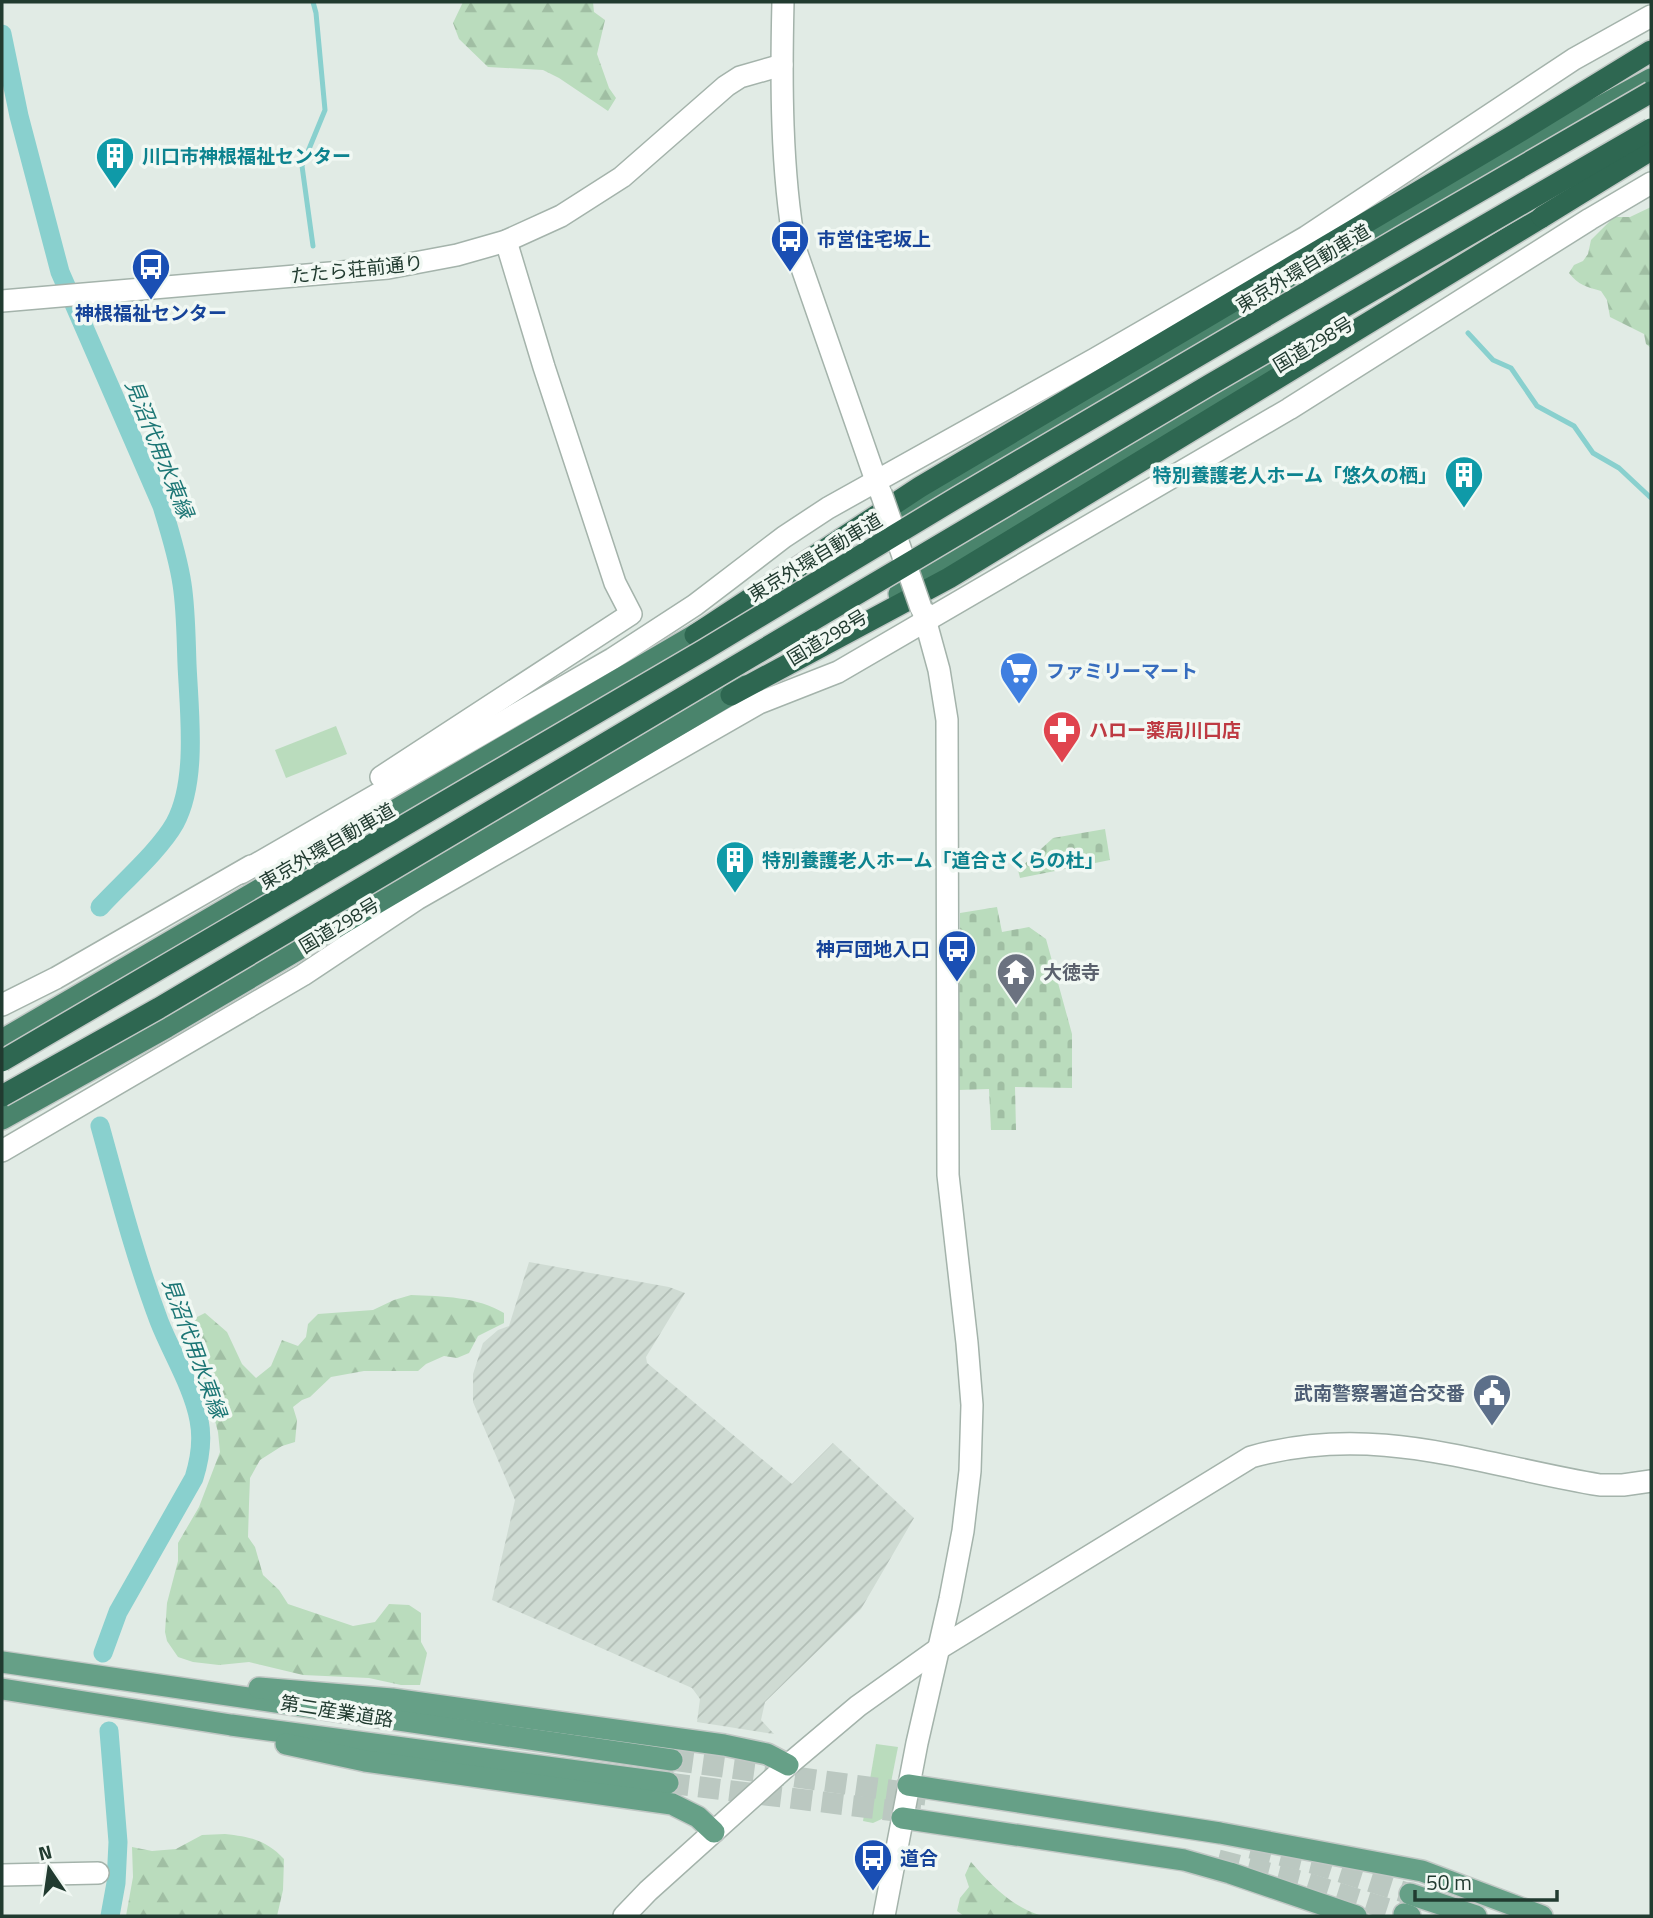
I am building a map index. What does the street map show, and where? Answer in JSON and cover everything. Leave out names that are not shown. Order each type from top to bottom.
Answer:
[{"type":"highway","points":[[695,635],[920,487],[1651,51]]},
{"type":"highway","points":[[2,1040],[695,635],[1449,189],[1651,79]]},
{"type":"highway","name":"東京外環自動車道","points":[[2,1061],[1651,92]]},
{"type":"highway","points":[[2,1096],[182,994],[1211,384],[1651,129]]},
{"type":"highway","points":[[731,695],[949,578],[1651,151]]},
{"type":"highway","name":"国道298号","points":[[2,1119],[167,1027],[731,695],[1488,239],[1651,151]]},
{"type":"main road","name":"第二産業道路","points":[[2,1662],[672,1760]]},
{"type":"main road","points":[[194,1690],[273,1688],[392,1699],[748,1749],[767,1754],[788,1765]]},
{"type":"main road","name":"第二産業道路","points":[[2,1689],[231,1725],[668,1783]]},
{"type":"main road","points":[[231,1725],[271,1741],[365,1760],[672,1804],[698,1817],[714,1832]]},
{"type":"main road","points":[[908,1785],[1220,1833],[1422,1871],[1542,1916]]},
{"type":"main road","points":[[902,1818],[1184,1860],[1230,1872],[1356,1916]]},
{"type":"main road","points":[[1408,1908],[1476,1916]]},
{"type":"street","points":[[783,2],[782,65],[790,221],[795,248],[924,615],[939,670],[947,720],[948,1175],[972,1405],[970,1471],[963,1531],[908,1785],[884,1916]]},
{"type":"street","points":[[2,1005],[56,978],[612,659],[695,605],[784,537],[878,486],[1306,237],[1574,59],[1651,16]]},
{"type":"street","name":"たたら荘前通り","points":[[2,301],[388,268],[457,255],[506,242],[561,216],[622,177],[726,86],[740,77],[782,65]]},
{"type":"street","points":[[3,1149],[303,975],[429,892],[760,703],[838,671],[924,615],[1289,409],[1651,183]]},
{"type":"street","points":[[241,873],[359,791],[631,614],[615,583],[506,242]]},
{"type":"street","points":[[624,1916],[648,1891],[788,1765],[858,1706],[938,1649],[1251,1457],[1275,1450],[1324,1445],[1411,1446],[1600,1485],[1651,1481]]},
{"type":"street","points":[[2,1875],[98,1873]]},
{"type":"shaded area","points":[[529,1262],[669,1287],[685,1293],[646,1357],[647,1363],[792,1484],[833,1443],[914,1518],[861,1609],[765,1702],[761,1720],[774,1734],[697,1722],[700,1699],[692,1688],[492,1600],[515,1500],[473,1402],[473,1374],[483,1343],[498,1330],[509,1326]]},
{"type":"green space","points":[[463,2],[593,2],[594,12],[605,20],[597,54],[609,88],[616,98],[608,111],[543,70],[488,67],[459,39],[453,23]]},
{"type":"green space","points":[[1651,207],[1651,348],[1646,344],[1644,334],[1610,317],[1607,300],[1601,291],[1579,283],[1569,273],[1574,265],[1583,261],[1588,254],[1591,240],[1614,217],[1630,217]]},
{"type":"green space","points":[[336,726],[347,754],[286,778],[275,750]]},
{"type":"green space","points":[[1105,829],[1110,860],[1020,878],[1018,870],[1053,838]]},
{"type":"green space","points":[[997,907],[1002,932],[1029,927],[1046,939],[1072,1034],[1072,1088],[1015,1087],[1016,1130],[991,1130],[989,1089],[958,1090],[960,913]]},
{"type":"green space","points":[[411,1295],[447,1297],[483,1304],[504,1313],[504,1323],[478,1336],[469,1353],[457,1358],[444,1356],[418,1371],[364,1371],[331,1377],[310,1397],[293,1407],[297,1420],[295,1442],[282,1446],[260,1460],[250,1478],[248,1537],[255,1547],[263,1575],[279,1590],[288,1604],[353,1626],[375,1622],[389,1604],[409,1605],[421,1613],[421,1642],[427,1653],[420,1685],[401,1685],[369,1678],[303,1675],[249,1662],[219,1665],[178,1657],[167,1641],[165,1632],[167,1603],[178,1561],[178,1543],[199,1507],[220,1452],[210,1402],[184,1345],[197,1317],[205,1313],[227,1332],[242,1364],[256,1378],[271,1366],[282,1340],[298,1346],[306,1337],[308,1324],[318,1314],[373,1310]]},
{"type":"green space","points":[[876,1744],[898,1747],[884,1818],[873,1823],[863,1821]]},
{"type":"green space","points":[[225,1834],[258,1840],[284,1859],[283,1890],[277,1916],[126,1916],[133,1877],[132,1847],[152,1851],[176,1849],[202,1835]]},
{"type":"green space","points":[[971,1862],[1003,1895],[1042,1916],[964,1916],[957,1911],[960,1898],[969,1887],[965,1875]]},
{"type":"waterway","points":[[313,2],[325,110],[302,166],[313,246]]},
{"type":"waterway","name":"見沼代用水東縁","points":[[2,34],[19,116],[60,272],[162,506],[176,554],[183,594],[190,745],[187,787],[182,806],[175,823],[160,844],[100,907]]},
{"type":"waterway","points":[[1468,333],[1493,360],[1511,368],[1537,406],[1574,426],[1593,453],[1619,468],[1651,498]]},
{"type":"waterway","name":"見沼代用水東縁","points":[[100,1126],[142,1273],[159,1321],[192,1395],[201,1435],[194,1478],[118,1612],[103,1653]]},
{"type":"waterway","name":"見沼代用水東縁","points":[[109,1731],[118,1842],[116,1883],[110,1916]]},
{"type":"tunnel","points":[[672,1760],[926,1795]]},
{"type":"tunnel","points":[[668,1783],[920,1814]]},
{"type":"tunnel","points":[[1251,1848],[1312,1863],[1410,1894]]},
{"type":"tunnel","points":[[1218,1860],[1307,1883],[1404,1914]]},
{"type":"place","name":"川口市神根福祉センター","points":[[115,190]]},
{"type":"place","name":"市営住宅坂上","points":[[790,273]]},
{"type":"place","name":"神根福祉センター","points":[[151,301]]},
{"type":"place","name":"特別養護老人ホーム「悠久の栖」","points":[[1464,509]]},
{"type":"place","name":"ファミリーマート","points":[[1019,705]]},
{"type":"place","name":"ハロー薬局川口店","points":[[1062,764]]},
{"type":"place","name":"特別養護老人ホーム「道合さくらの杜」","points":[[735,894]]},
{"type":"place","name":"神戸団地入口","points":[[957,983]]},
{"type":"place","name":"大徳寺","points":[[1016,1006]]},
{"type":"place","name":"武南警察署道合交番","points":[[1492,1427]]},
{"type":"place","name":"道合","points":[[873,1892]]}]
